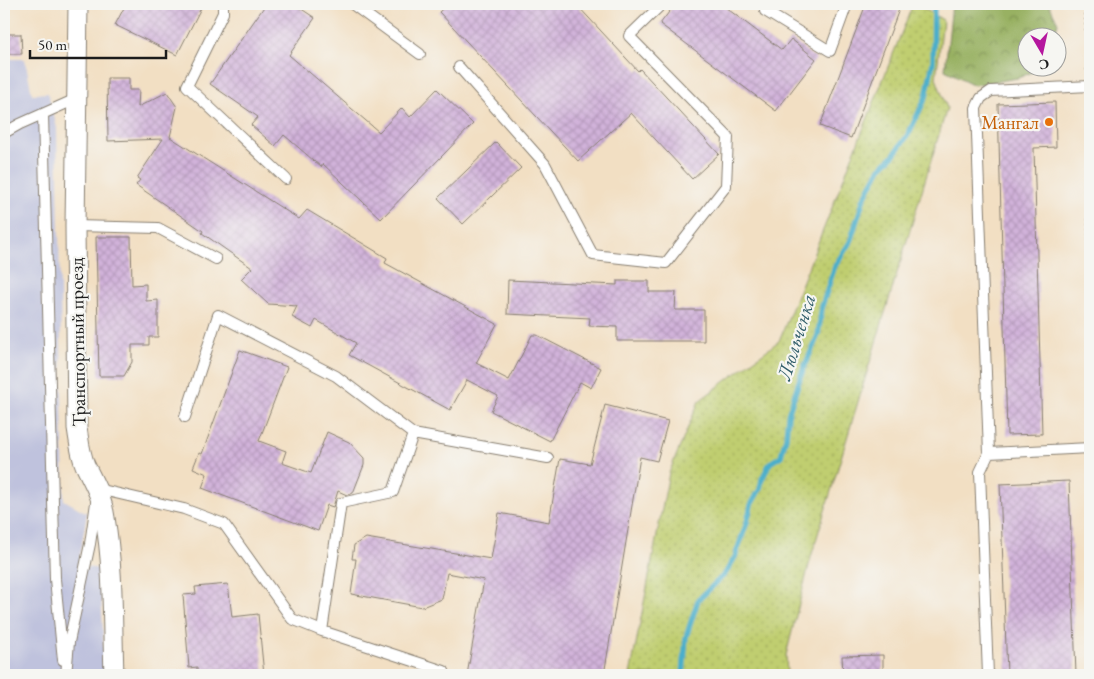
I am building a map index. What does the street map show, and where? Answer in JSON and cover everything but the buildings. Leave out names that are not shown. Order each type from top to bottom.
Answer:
[{"type":"street","name":"Транспортный проезд","points":[[78,4],[75,226],[78,428],[80,447],[85,464],[98,489],[105,517],[114,675]]},
{"type":"lane","points":[[223,4],[223,13],[187,86],[286,179]]},
{"type":"lane","points":[[352,4],[420,54]]},
{"type":"lane","points":[[460,67],[545,164],[593,255],[666,263],[726,186],[728,137],[629,36],[662,4]]},
{"type":"lane","points":[[769,4],[765,11],[830,51],[847,4]]},
{"type":"lane","points":[[988,675],[980,472],[989,453],[976,108],[981,98],[991,91],[1089,86]]},
{"type":"lane","points":[[4,133],[20,124],[76,100]]},
{"type":"lane","points":[[42,114],[55,578],[65,675]]},
{"type":"lane","points":[[75,226],[158,228],[216,259]]},
{"type":"lane","points":[[185,417],[218,315],[336,376],[413,434],[548,458]]},
{"type":"lane","points":[[322,631],[341,503],[393,492],[413,434]]},
{"type":"lane","points":[[989,453],[1090,448]]},
{"type":"lane","points":[[65,675],[69,642],[90,544],[98,489],[184,509],[224,524],[292,619],[322,631],[444,671],[445,675]]},
{"type":"path","points":[[1085,4],[1089,86],[1090,404]]},
{"type":"shaded area","points":[[4,59],[25,59],[32,94],[48,93],[57,128],[64,500],[87,513],[78,566],[100,569],[105,675],[4,675]]},
{"type":"green space","points":[[913,4],[943,20],[936,78],[947,108],[811,557],[786,655],[787,675],[630,675],[669,473],[699,401],[779,341]]},
{"type":"green space","points":[[952,4],[1049,4],[1058,23],[1057,28],[1016,28],[1016,78],[1018,78],[974,85],[945,70]]},
{"type":"waterway","name":"Люльченка","points":[[683,675],[686,637],[698,600],[725,574],[735,557],[751,505],[760,489],[762,479],[770,463],[781,456],[786,437],[788,415],[801,375],[818,335],[822,306],[835,266],[850,242],[864,198],[880,168],[892,157],[908,135],[926,97],[933,62],[934,4]]},
{"type":"place","name":"Мангал","points":[[1049,122]]}]
